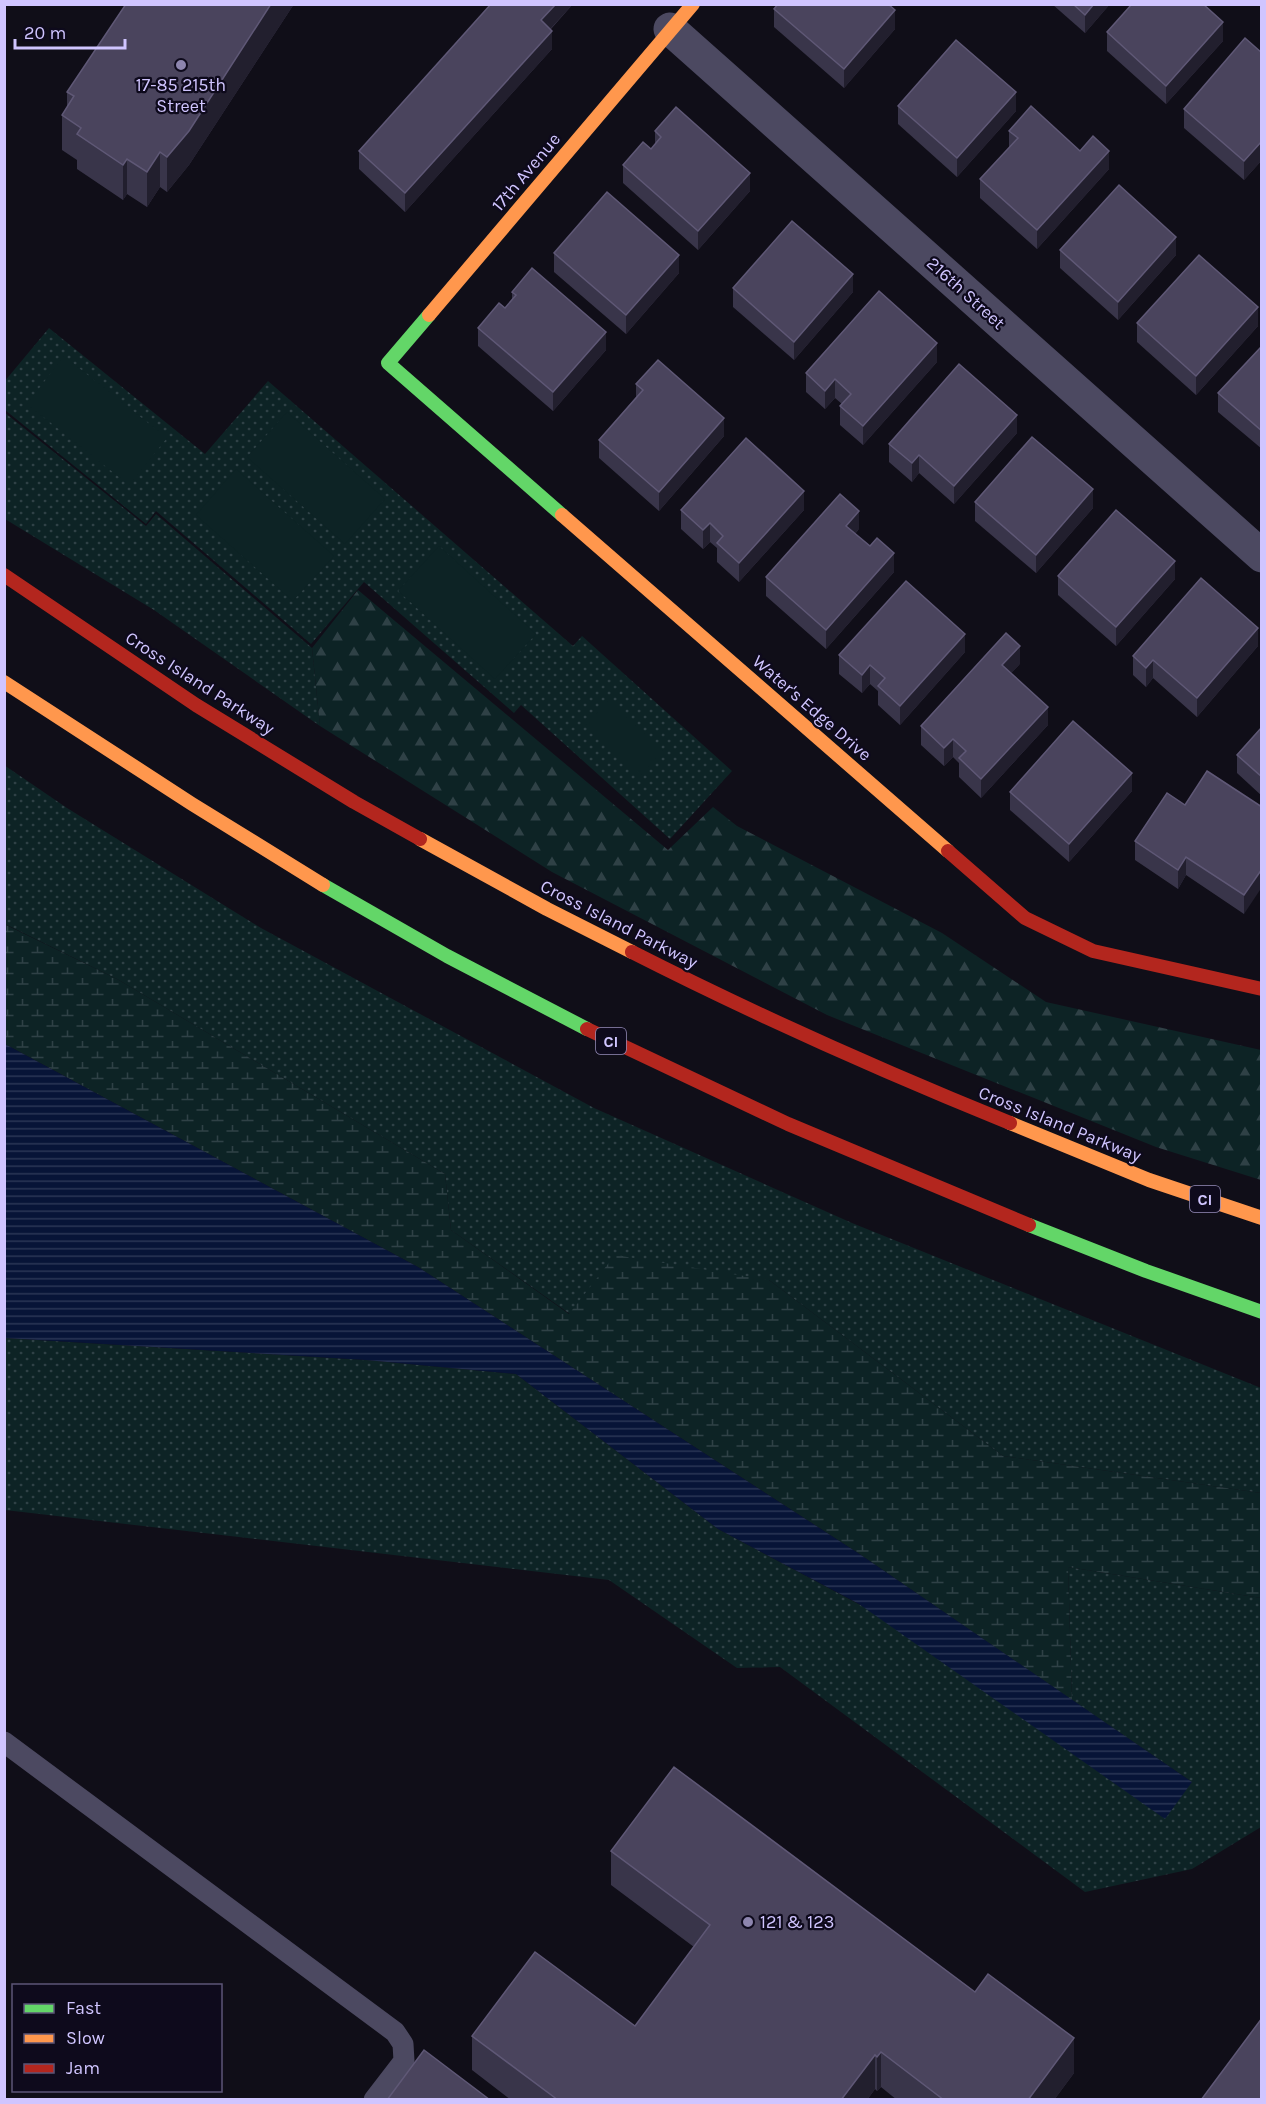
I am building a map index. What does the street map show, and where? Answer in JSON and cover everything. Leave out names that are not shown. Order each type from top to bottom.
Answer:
[{"type":"main road","name":"17th Avenue","points":[[388,363],[693,4]]},
{"type":"main road","name":"Water's Edge Drive","points":[[388,363],[1025,918],[1093,951],[1262,990]]},
{"type":"main road","name":"Cross Island Parkway","points":[[4,575],[196,705],[354,801],[547,909],[691,982],[882,1071],[1149,1180],[1262,1218]]},
{"type":"main road","name":"CI","points":[[4,682],[133,768],[273,855],[500,984],[605,1038],[851,1153],[1102,1256],[1262,1312]]},
{"type":"street","name":"216th Street","points":[[670,29],[1262,556]]},
{"type":"lane","points":[[4,1742],[395,2032],[403,2044],[404,2061],[374,2100]]},
{"type":"green space","points":[[49,328],[205,454],[268,381],[573,646],[582,636],[732,771],[670,839],[521,705],[514,713],[364,582],[311,644],[156,511],[146,524],[5,410],[4,382]]},
{"type":"green space","points":[[64,356],[167,438],[129,485],[27,404]]},
{"type":"green space","points":[[4,412],[146,526],[156,514],[312,648],[320,726],[154,610],[5,519]]},
{"type":"green space","points":[[287,412],[385,499],[345,544],[247,457]]},
{"type":"green space","points":[[236,469],[334,556],[293,601],[196,515]]},
{"type":"green space","points":[[439,546],[536,634],[495,679],[398,591]]},
{"type":"green space","points":[[358,590],[668,850],[713,807],[737,826],[942,933],[1046,1002],[1261,1050],[1261,1180],[1156,1147],[827,1015],[552,872],[320,726],[312,648]]},
{"type":"green space","points":[[608,701],[663,750],[641,775],[586,725]]},
{"type":"green space","points":[[4,765],[67,808],[261,928],[594,1108],[852,1223],[1261,1388],[1261,1493],[1003,1456],[769,1280],[570,1314],[451,1230],[445,1174],[117,979],[5,924]]},
{"type":"green space","points":[[4,924],[117,979],[445,1174],[451,1230],[569,1314],[615,1255],[769,1280],[1003,1456],[1261,1493],[1261,1598],[1068,1567],[1072,1700],[861,1555],[418,1267],[5,1044]]},
{"type":"green space","points":[[4,1338],[366,1360],[516,1374],[718,1529],[1192,1782],[1072,1700],[1068,1567],[1261,1598],[1261,1827],[1192,1869],[1085,1892],[780,1667],[737,1668],[609,1580],[5,1510]]},
{"type":"water","points":[[5,1044],[418,1267],[861,1555],[1192,1782],[1165,1819],[859,1604],[718,1529],[516,1374],[366,1360],[5,1338]]},
{"type":"building","name":"17-85 215th Street","points":[[126,4],[271,4],[189,131],[167,157],[160,152],[147,172],[127,159],[123,165],[77,134],[81,128],[62,115],[74,96],[67,92]]},
{"type":"building","points":[[491,4],[556,4],[541,20],[552,31],[405,193],[359,151]]},
{"type":"building","points":[[778,4],[888,4],[895,10],[844,69],[774,9]]},
{"type":"building","points":[[1073,4],[1094,4],[1085,15]]},
{"type":"building","points":[[1132,4],[1203,4],[1223,22],[1166,86],[1107,32]]},
{"type":"building","points":[[1245,38],[1262,53],[1262,141],[1244,161],[1184,109]]},
{"type":"building","points":[[956,40],[1016,92],[957,158],[898,106]]},
{"type":"building","points":[[1031,106],[1080,151],[1093,136],[1109,151],[1037,230],[980,179],[1018,138],[1009,131]]},
{"type":"building","points":[[676,107],[750,173],[698,231],[623,165],[643,142],[651,149],[661,137],[655,131]]},
{"type":"building","points":[[1119,185],[1176,237],[1118,302],[1060,250]]},
{"type":"building","points":[[607,192],[679,255],[626,315],[554,253]]},
{"type":"building","points":[[792,221],[853,274],[794,342],[733,288]]},
{"type":"building","points":[[1199,255],[1258,307],[1196,376],[1137,323]]},
{"type":"building","points":[[532,268],[606,332],[553,392],[478,328],[499,303],[505,308],[516,295],[512,292]]},
{"type":"building","points":[[879,291],[937,343],[863,426],[840,406],[851,394],[835,379],[825,391],[806,373]]},
{"type":"building","points":[[1262,346],[1262,431],[1218,393]]},
{"type":"building","points":[[658,360],[724,418],[659,492],[599,440],[643,390],[636,384]]},
{"type":"building","points":[[959,364],[1017,415],[954,486],[919,455],[912,463],[889,444]]},
{"type":"building","points":[[1032,437],[1093,489],[1036,555],[975,502]]},
{"type":"building","points":[[746,438],[804,491],[739,563],[717,543],[723,536],[710,523],[703,530],[681,510]]},
{"type":"building","points":[[840,494],[859,511],[846,526],[870,546],[877,538],[894,553],[826,630],[766,577]]},
{"type":"building","points":[[1116,510],[1175,561],[1116,627],[1058,576]]},
{"type":"building","points":[[1201,578],[1258,628],[1197,698],[1153,660],[1146,668],[1133,656]]},
{"type":"building","points":[[906,581],[965,634],[900,706],[878,686],[885,678],[870,665],[862,675],[839,655]]},
{"type":"building","points":[[1006,633],[1020,646],[1002,665],[1048,707],[981,779],[959,758],[966,751],[953,739],[944,748],[921,726]]},
{"type":"building","points":[[1073,721],[1132,773],[1069,844],[1010,792]]},
{"type":"building","points":[[1262,727],[1262,777],[1237,755]]},
{"type":"building","points":[[1207,771],[1262,807],[1262,869],[1244,895],[1186,857],[1178,870],[1135,841],[1167,793],[1185,805]]},
{"type":"building","name":"121 & 123","points":[[674,1767],[975,1992],[988,1974],[1074,2038],[1028,2100],[944,2100],[881,2052],[877,2057],[875,2055],[841,2100],[558,2100],[472,2036],[535,1952],[635,2026],[710,1925],[611,1851]]},
{"type":"building","points":[[1262,2018],[1262,2100],[1201,2100]]},
{"type":"building","points":[[424,2050],[490,2100],[387,2100]]},
{"type":"traffic: fast","points":[[429,315],[388,363],[562,515]]},
{"type":"traffic: fast","points":[[323,885],[447,956],[587,1029]]},
{"type":"traffic: fast","points":[[1029,1225],[1146,1271],[1262,1312]]},
{"type":"traffic: slow","points":[[429,315],[693,4]]},
{"type":"traffic: slow","points":[[562,515],[948,851]]},
{"type":"traffic: slow","points":[[4,682],[192,804],[323,885]]},
{"type":"traffic: slow","points":[[420,839],[547,909],[632,952]]},
{"type":"traffic: slow","points":[[1010,1123],[1149,1180],[1262,1218]]},
{"type":"traffic: jam","points":[[4,575],[196,705],[354,802],[420,839]]},
{"type":"traffic: jam","points":[[948,851],[1025,918],[1093,951],[1262,989]]},
{"type":"traffic: jam","points":[[632,952],[819,1042],[1010,1123]]},
{"type":"traffic: jam","points":[[587,1029],[788,1124],[1029,1225]]},
{"type":"place","name":"17-85 215th Street","points":[[181,65]]},
{"type":"place","name":"121 & 123","points":[[748,1922]]}]
